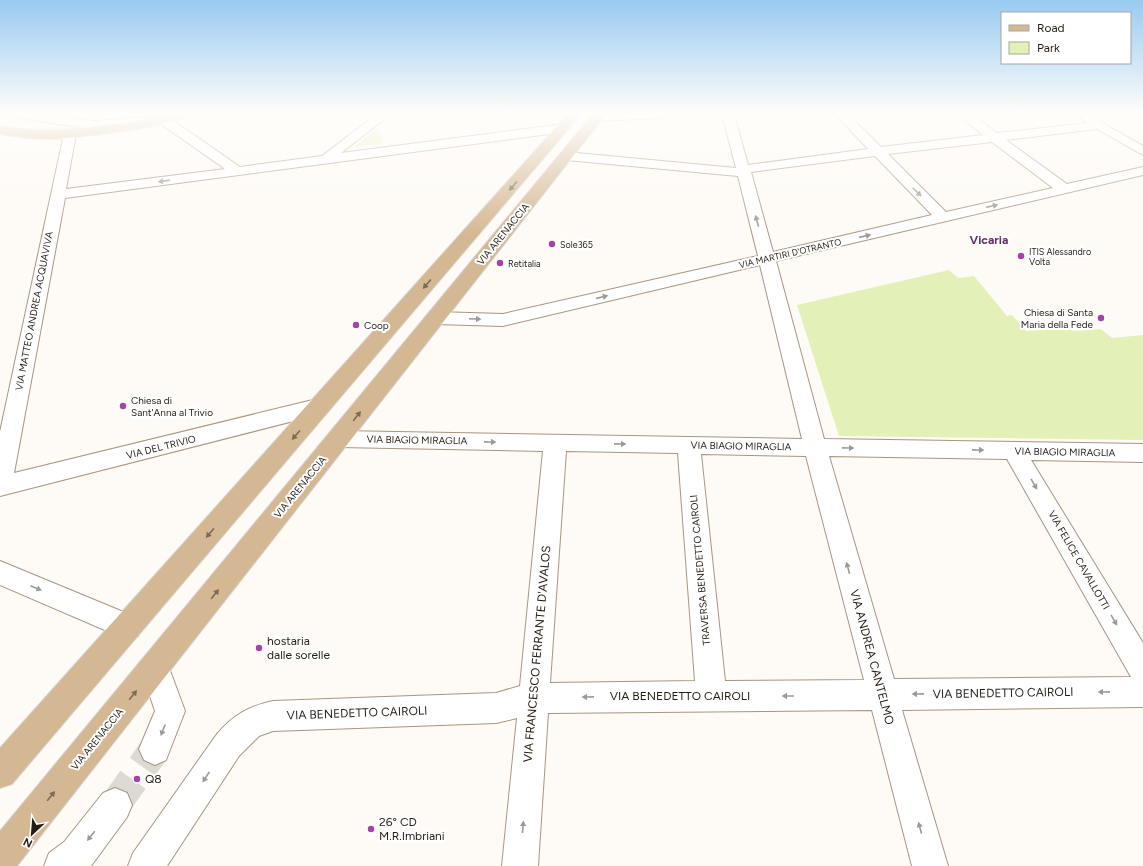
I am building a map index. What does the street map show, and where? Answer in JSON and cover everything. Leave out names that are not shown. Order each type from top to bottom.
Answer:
[{"type":"main road","points":[[0,772],[321,406],[552,154]]},
{"type":"main road","name":"VIA ARENACCIA","points":[[0,859],[566,156]]},
{"type":"street","name":"VIA MATTEO ANDREA ACQUAVIVA","points":[[0,487],[66,154]]},
{"type":"street","points":[[213,154],[237,171]]},
{"type":"street","points":[[326,159],[332,154]]},
{"type":"street","points":[[57,195],[356,154]]},
{"type":"street","name":"VIA ANDREA CANTELMO","points":[[737,154],[740,171],[768,258],[815,447],[930,866]]},
{"type":"street","points":[[566,156],[740,171],[759,166],[857,154]]},
{"type":"street","points":[[880,154],[942,218]]},
{"type":"street","points":[[1017,154],[1064,189]]},
{"type":"street","name":"VIA MARTIRI D'OTRANTO","points":[[436,318],[503,320],[1143,171]]},
{"type":"street","name":"VIA DEL TRIVIO","points":[[0,487],[321,406]]},
{"type":"street","name":"VIA BIAGIO MIRAGLIA","points":[[339,439],[1143,453]]},
{"type":"street","name":"VIA FRANCESCO FERRANTE D'AVALOS","points":[[520,866],[555,443]]},
{"type":"street","name":"TRAVERSA BENEDETTO CAIROLI","points":[[689,445],[711,696]]},
{"type":"street","name":"VIA FELICE CAVALLOTTI","points":[[1014,451],[1143,670]]},
{"type":"street","points":[[0,573],[128,627]]},
{"type":"street","points":[[155,667],[170,711],[155,749]]},
{"type":"street","name":"VIA BENEDETTO CAIROLI","points":[[146,866],[228,745],[244,727],[257,719],[273,716],[496,708],[534,698],[1143,692]]},
{"type":"street","points":[[62,866],[77,855],[115,805]]},
{"type":"green space","points":[[949,270],[958,278],[974,276],[1007,316],[1012,315],[1026,331],[1070,328],[1073,331],[1101,329],[1112,338],[1143,335],[1143,440],[839,436],[797,305]]},
{"type":"tunnel","points":[[115,805],[155,749]]},
{"type":"place","name":"Sole365","points":[[552,244]]},
{"type":"place","name":"ITIS Alessandro Volta","points":[[1021,256]]},
{"type":"place","name":"Retitalia","points":[[500,263]]},
{"type":"place","name":"Chiesa di Santa Maria della Fede","points":[[1101,318]]},
{"type":"place","name":"Coop","points":[[356,325]]},
{"type":"place","name":"Chiesa di Sant'Anna al Trivio","points":[[123,406]]},
{"type":"place","name":"hostaria dalle sorelle","points":[[259,648]]},
{"type":"place","name":"Q8","points":[[137,779]]},
{"type":"place","name":"26° CD M.R.Imbriani","points":[[371,829]]},
{"type":"district","name":"Vicaria","points":[[989,240]]}]
